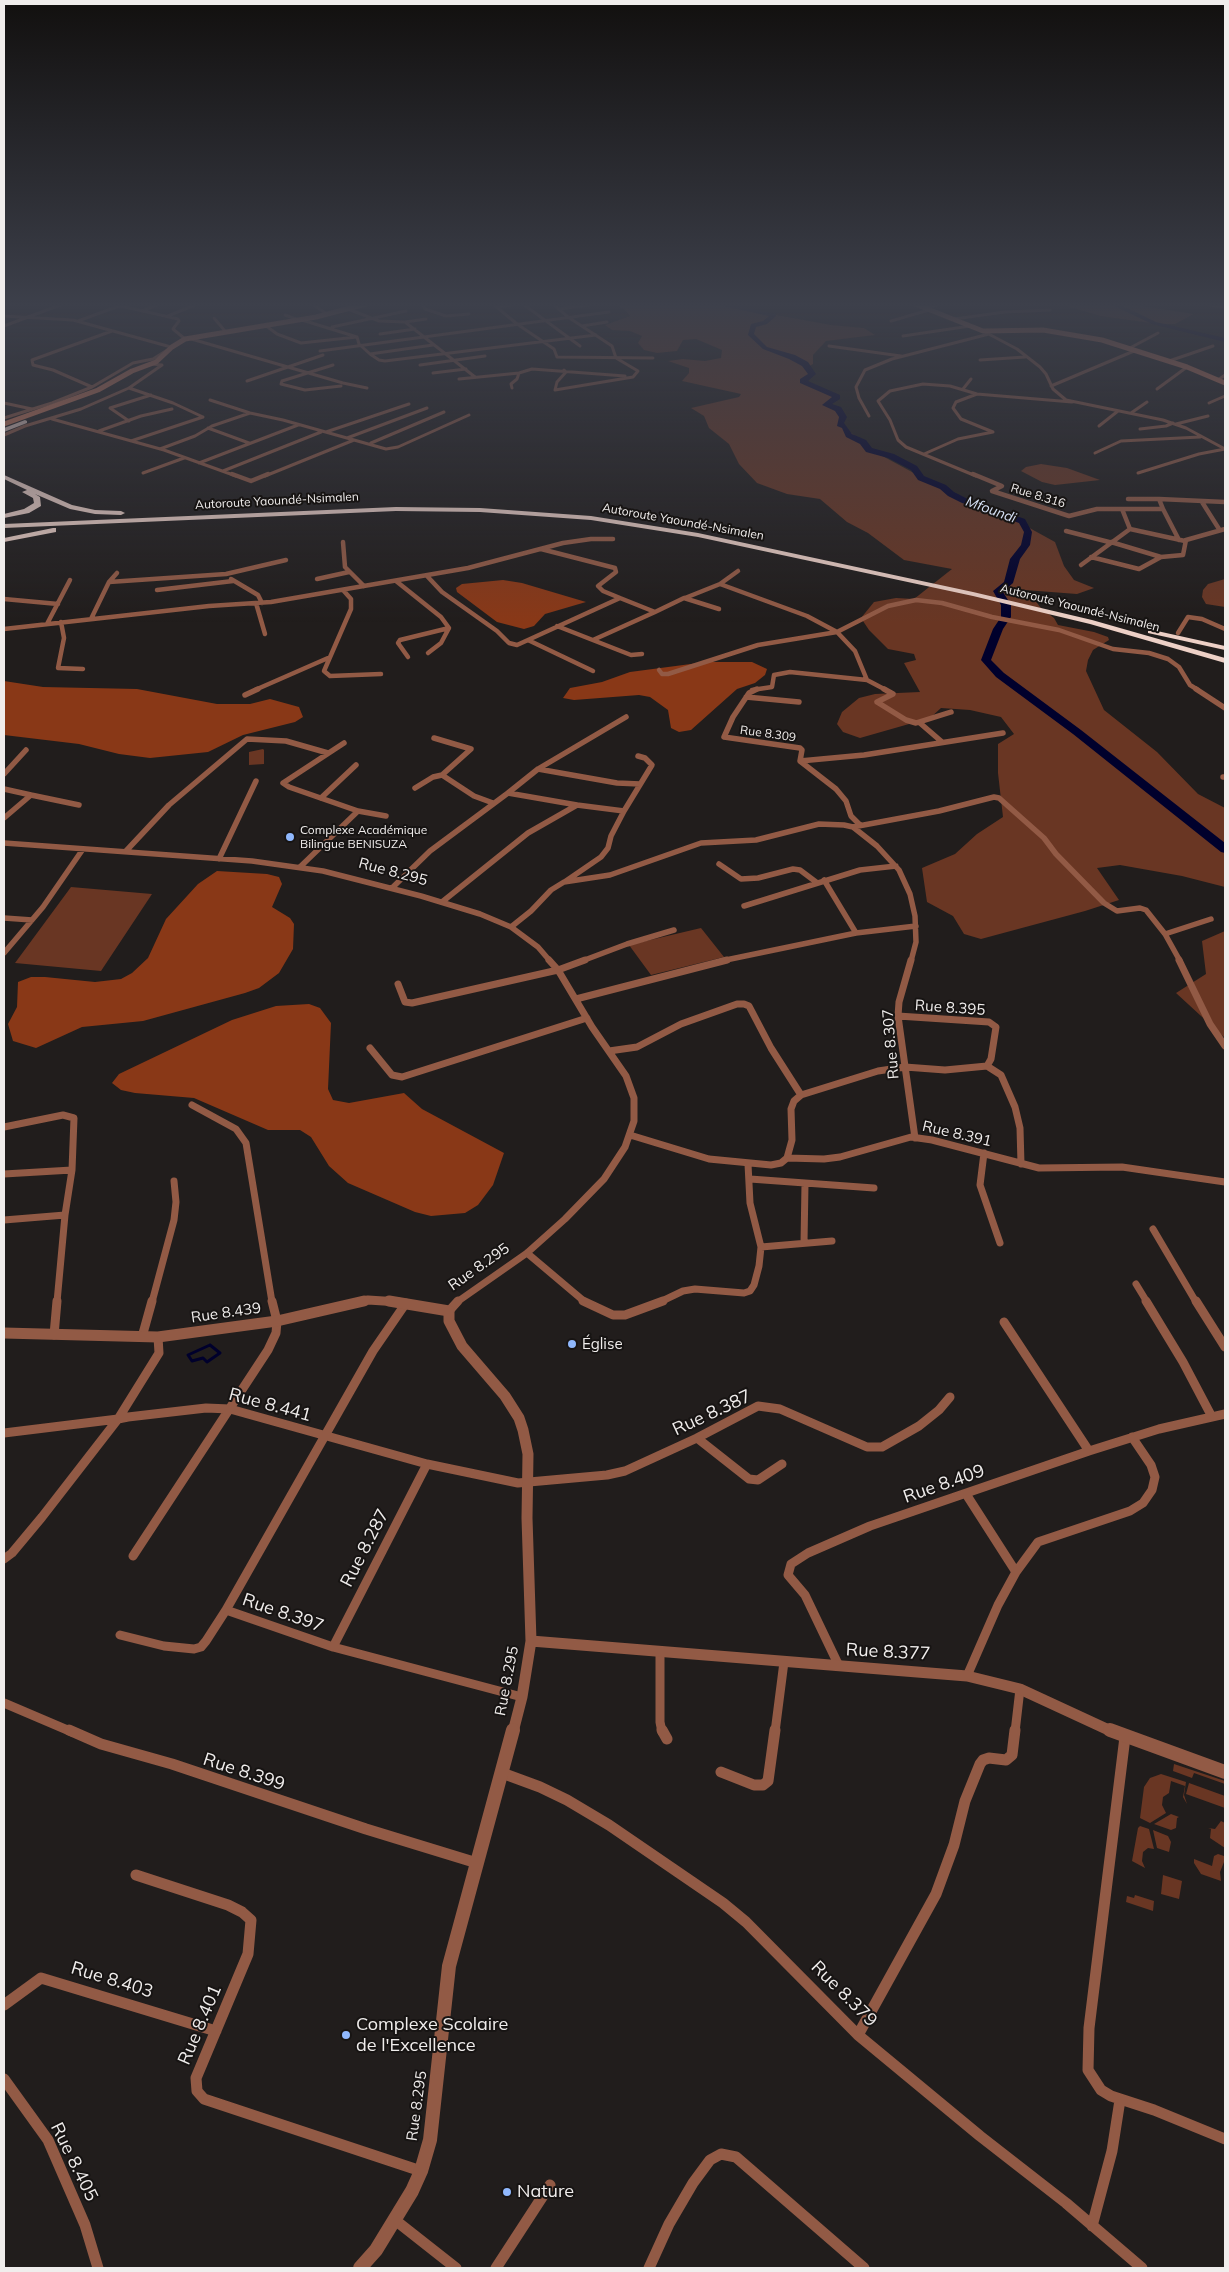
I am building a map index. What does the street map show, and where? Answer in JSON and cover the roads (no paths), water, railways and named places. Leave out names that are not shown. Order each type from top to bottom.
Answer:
[{"type":"highway","points":[[4,429],[25,422]]},
{"type":"highway","points":[[4,477],[59,503],[81,510],[116,513],[184,514]]},
{"type":"highway","points":[[4,482],[30,494],[39,501],[33,508],[4,522]]},
{"type":"highway","name":"Autoroute Yaoundé-Nsimalen","points":[[4,522],[298,507],[406,505],[510,507],[578,513],[711,532],[1029,604],[1076,612],[1225,656]]},
{"type":"highway","name":"Autoroute Yaoundé-Nsimalen","points":[[4,522],[168,519],[396,509],[518,512],[591,518],[698,535],[976,592]]},
{"type":"highway","points":[[4,540],[70,528],[168,519]]},
{"type":"highway","name":"Autoroute Yaoundé-Nsimalen","points":[[1029,604],[1225,661]]},
{"type":"highway","points":[[1076,612],[1225,648]]},
{"type":"highway","points":[[1134,634],[1192,653],[1225,668]]},
{"type":"main road","points":[[4,424],[45,410]]},
{"type":"main road","points":[[25,422],[57,410]]},
{"type":"street","points":[[4,418],[32,410]]},
{"type":"street","points":[[4,436],[25,426],[52,419],[74,410]]},
{"type":"street","points":[[110,410],[129,421]]},
{"type":"street","points":[[99,432],[168,410]]},
{"type":"street","points":[[130,441],[203,417],[187,410]]},
{"type":"street","points":[[241,410],[371,443],[386,449],[398,447],[469,415]]},
{"type":"street","points":[[222,471],[324,432],[391,410]]},
{"type":"street","points":[[347,438],[422,410]]},
{"type":"street","points":[[866,410],[869,416]]},
{"type":"street","name":"Rue 8.316","points":[[882,410],[890,420],[898,440],[906,447],[1002,486],[992,491],[999,494],[1069,516],[1090,510],[1163,509]]},
{"type":"street","points":[[924,454],[958,439],[992,432],[961,419],[954,410]]},
{"type":"street","name":"Rue 8.316","points":[[1113,410],[1174,424]]},
{"type":"street","points":[[1131,413],[1135,410]]},
{"type":"street","points":[[1099,426],[1118,411]]},
{"type":"street","points":[[371,443],[444,412]]},
{"type":"street","points":[[160,449],[195,436],[208,428],[250,413]]},
{"type":"street","points":[[1140,429],[1166,426],[1208,416]]},
{"type":"street","points":[[52,419],[160,449],[251,481],[354,440]]},
{"type":"street","points":[[1174,424],[1225,448]]},
{"type":"street","points":[[199,463],[298,425]]},
{"type":"street","points":[[208,428],[250,443]]},
{"type":"street","points":[[1095,453],[1121,441],[1201,437]]},
{"type":"street","points":[[1138,473],[1225,448]]},
{"type":"street","points":[[142,473],[184,458]]},
{"type":"street","points":[[1128,499],[1225,502]]},
{"type":"street","points":[[1159,499],[1178,540]]},
{"type":"street","points":[[1202,502],[1219,529]]},
{"type":"street","points":[[1122,509],[1130,529]]},
{"type":"street","points":[[1081,565],[1130,529],[1185,541],[1219,529],[1225,529]]},
{"type":"street","points":[[1066,531],[1161,557],[1183,555],[1185,541]]},
{"type":"street","points":[[4,629],[210,606],[259,603],[468,568],[584,539],[613,539]]},
{"type":"street","points":[[343,542],[345,567],[364,586]]},
{"type":"street","points":[[539,549],[615,568],[616,572],[598,586],[603,591],[655,612]]},
{"type":"street","points":[[1091,557],[1139,569],[1161,557]]},
{"type":"street","points":[[109,582],[226,574],[286,560]]},
{"type":"street","points":[[593,640],[684,598],[720,584],[738,571]]},
{"type":"street","points":[[317,580],[349,572]]},
{"type":"street","points":[[91,619],[109,582],[117,573]]},
{"type":"street","points":[[226,574],[233,581],[258,595],[266,634]]},
{"type":"street","points":[[427,576],[442,592],[497,631],[508,643],[517,644],[528,640],[620,598]]},
{"type":"street","points":[[47,624],[70,580]]},
{"type":"street","points":[[157,590],[233,581]]},
{"type":"street","points":[[396,581],[441,617],[449,628]]},
{"type":"street","points":[[720,584],[807,616],[837,632],[855,651],[868,680]]},
{"type":"street","points":[[343,590],[351,599],[351,609],[328,658],[324,671],[330,676],[381,674]]},
{"type":"street","points":[[684,598],[719,609]]},
{"type":"street","points":[[4,599],[58,604]]},
{"type":"street","points":[[659,670],[662,674],[676,673],[758,645],[837,632],[861,618],[895,604],[916,600],[942,603],[992,617],[1066,632],[1114,649],[1149,653],[1168,659],[1179,667],[1190,685],[1225,708]]},
{"type":"street","points":[[1178,633],[1185,619],[1192,616],[1225,629]]},
{"type":"street","points":[[61,622],[64,638],[58,668],[83,669]]},
{"type":"street","points":[[557,626],[631,655],[642,654]]},
{"type":"street","points":[[428,654],[440,643],[449,628]]},
{"type":"street","points":[[408,657],[398,642],[400,640],[449,628]]},
{"type":"street","points":[[528,640],[593,671]]},
{"type":"street","points":[[245,695],[328,658]]},
{"type":"street","points":[[746,697],[752,690],[772,687],[773,676],[790,672],[868,680],[893,694],[877,702],[906,720],[920,723],[942,742]]},
{"type":"street","points":[[746,697],[799,702]]},
{"type":"street","name":"Rue 8.309","points":[[746,697],[730,722],[724,737],[727,739],[796,747],[802,750],[800,760],[836,789],[846,801],[852,816],[860,825]]},
{"type":"street","points":[[920,723],[951,712]]},
{"type":"street","points":[[392,888],[430,851],[508,793],[522,780],[626,717]]},
{"type":"street","points":[[800,760],[864,755],[1003,733]]},
{"type":"street","points":[[415,788],[433,777],[442,775],[472,749],[434,738]]},
{"type":"street","points":[[126,851],[170,805],[247,739],[286,741],[328,753]]},
{"type":"street","points":[[344,743],[283,783],[289,787],[358,811],[386,816]]},
{"type":"street","points":[[4,774],[26,750]]},
{"type":"street","points":[[511,927],[531,911],[551,890],[601,857],[608,848],[610,836],[652,765],[645,758],[638,756]]},
{"type":"street","points":[[321,798],[356,765]]},
{"type":"street","points":[[538,769],[617,783],[640,784]]},
{"type":"street","points":[[442,775],[474,796],[493,803]]},
{"type":"street","points":[[219,859],[256,781]]},
{"type":"street","points":[[4,789],[79,805]]},
{"type":"street","points":[[508,793],[624,812]]},
{"type":"street","points":[[4,818],[31,795]]},
{"type":"street","points":[[564,882],[610,876],[701,843],[717,840],[756,840],[819,824],[852,827],[939,811],[994,797],[999,798],[1044,838],[1056,854],[1104,903],[1117,911],[1140,908],[1146,910],[1165,934],[1193,985],[1210,1024],[1225,1046]]},
{"type":"street","points":[[442,902],[528,833],[577,805]]},
{"type":"street","points":[[300,867],[358,811]]},
{"type":"street","name":"Rue 8.307","points":[[852,827],[877,846],[896,866],[910,894],[916,926],[916,942],[899,1002],[898,1016],[915,1138]]},
{"type":"street","name":"Rue 8.295","points":[[4,842],[300,867],[341,874],[442,902],[511,927],[538,947],[558,970],[587,1018],[626,1076],[634,1098],[636,1110],[630,1135],[620,1156],[604,1179],[565,1219],[527,1253],[460,1298],[449,1311],[448,1321],[462,1346],[505,1396],[519,1418],[527,1440],[531,1641],[522,1697],[449,1966],[430,2140],[421,2171],[396,2220],[376,2250],[360,2268]]},
{"type":"street","points":[[4,953],[51,896],[83,849]]},
{"type":"street","points":[[719,864],[741,879],[758,878],[793,869],[800,870],[816,882]]},
{"type":"street","points":[[744,906],[816,882],[860,870],[896,866]]},
{"type":"street","points":[[824,880],[856,933]]},
{"type":"street","points":[[4,918],[32,920]]},
{"type":"street","points":[[1165,934],[1210,919]]},
{"type":"street","points":[[576,999],[697,966],[856,933],[916,926]]},
{"type":"street","points":[[398,984],[404,1002],[412,1003],[558,970],[615,948],[674,930]]},
{"type":"street","points":[[609,1051],[637,1047],[681,1024],[737,1004],[744,1004],[749,1006],[771,1048],[802,1095]]},
{"type":"street","name":"Rue 8.395","points":[[898,1016],[989,1022],[996,1028],[991,1059],[987,1066]]},
{"type":"street","points":[[370,1048],[392,1075],[402,1077],[587,1018]]},
{"type":"street","points":[[787,1158],[792,1140],[791,1109],[794,1101],[802,1095],[862,1074],[905,1067],[945,1070],[987,1066],[1001,1075],[1015,1106],[1020,1128],[1021,1164]]},
{"type":"street","points":[[133,1556],[273,1341],[277,1321],[271,1296],[246,1143],[236,1130],[192,1106]]},
{"type":"street","points":[[4,1126],[63,1115],[74,1118],[72,1170],[65,1216],[54,1335]]},
{"type":"street","name":"Rue 8.391","points":[[630,1135],[709,1159],[748,1164],[772,1165],[781,1163],[787,1158],[840,1157],[859,1153],[897,1140],[915,1138],[932,1140],[1021,1164],[1055,1169],[1122,1167],[1225,1182]]},
{"type":"street","points":[[984,1153],[980,1185],[1000,1243]]},
{"type":"street","points":[[527,1253],[586,1303],[613,1314],[625,1315],[650,1307],[683,1291],[695,1289],[738,1294],[750,1290],[759,1266],[761,1247],[754,1224],[748,1164]]},
{"type":"street","points":[[4,1174],[72,1170]]},
{"type":"street","points":[[750,1179],[874,1188]]},
{"type":"street","points":[[142,1337],[174,1220],[176,1202],[174,1181]]},
{"type":"street","points":[[804,1243],[805,1184]]},
{"type":"street","points":[[4,1220],[65,1216]]},
{"type":"street","points":[[1153,1229],[1225,1347]]},
{"type":"street","points":[[761,1247],[832,1242]]},
{"type":"street","points":[[1136,1284],[1183,1362],[1212,1417]]},
{"type":"street","name":"Rue 8.439","points":[[4,1333],[158,1337],[277,1321],[368,1300],[406,1303],[449,1311]]},
{"type":"street","name":"Rue 8.397","points":[[406,1303],[373,1351],[226,1610],[333,1647],[522,1697]]},
{"type":"street","points":[[1004,1322],[1089,1451]]},
{"type":"street","points":[[4,1559],[12,1553],[26,1536],[118,1419],[159,1353],[158,1337]]},
{"type":"street","name":"Rue 8.387","points":[[528,1482],[607,1475],[625,1470],[698,1438],[758,1406],[769,1406],[804,1417],[874,1448],[882,1447],[919,1426],[939,1410],[950,1397]]},
{"type":"street","name":"Rue 8.441","points":[[4,1433],[195,1409],[230,1408],[426,1464],[506,1482],[528,1482]]},
{"type":"street","name":"Rue 8.409","points":[[839,1666],[805,1595],[788,1575],[788,1569],[791,1564],[808,1553],[870,1526],[1132,1437],[1225,1414]]},
{"type":"street","points":[[968,1676],[980,1640],[1016,1572],[1038,1542],[1130,1511],[1142,1503],[1152,1490],[1155,1477],[1151,1466],[1132,1437]]},
{"type":"street","points":[[698,1438],[749,1479],[758,1480],[782,1464]]},
{"type":"street","name":"Rue 8.287","points":[[333,1647],[426,1464]]},
{"type":"street","points":[[966,1494],[1016,1572]]},
{"type":"street","points":[[120,1635],[164,1646],[194,1650],[206,1641],[226,1610]]},
{"type":"street","name":"Rue 8.377","points":[[531,1641],[968,1676],[1020,1689],[1125,1737],[1225,1772]]},
{"type":"street","points":[[660,1652],[660,1722],[662,1731],[667,1739]]},
{"type":"street","points":[[721,1772],[754,1786],[763,1785],[768,1781],[784,1662]]},
{"type":"street","points":[[858,2035],[936,1894],[954,1845],[965,1801],[980,1764],[983,1760],[989,1758],[1006,1760],[1012,1755],[1020,1689]]},
{"type":"street","name":"Rue 8.399","points":[[4,1703],[101,1744],[172,1764],[366,1829],[477,1863]]},
{"type":"street","points":[[1125,1737],[1087,2057],[1088,2070],[1092,2079],[1101,2090],[1120,2100],[1154,2110],[1225,2139]]},
{"type":"street","name":"Rue 8.379","points":[[502,1773],[540,1787],[567,1800],[609,1825],[723,1903],[791,1965],[858,2035],[1142,2268]]},
{"type":"street","name":"Rue 8.401","points":[[136,1875],[228,1905],[242,1912],[251,1920],[248,1954],[196,2078],[197,2091],[204,2099],[421,2171]]},
{"type":"street","name":"Rue 8.403","points":[[4,2005],[41,1978],[216,2031]]},
{"type":"street","name":"Rue 8.405","points":[[4,2079],[48,2140],[85,2225],[98,2268]]},
{"type":"street","points":[[1092,2226],[1112,2150],[1120,2100]]},
{"type":"street","points":[[649,2268],[669,2224],[693,2183],[710,2160],[721,2154],[736,2157],[864,2268]]},
{"type":"street","points":[[496,2268],[550,2185]]},
{"type":"street","points":[[396,2220],[456,2268]]},
{"type":"waterway","name":"Mfoundi","points":[[839,410],[843,417],[840,424],[845,427],[849,435],[863,442],[869,450],[891,456],[914,468],[921,478],[943,487],[951,494],[965,501],[1022,521],[1028,532],[1025,545],[1015,559],[1008,583],[998,591],[1006,605],[1006,617],[998,629],[986,660],[1000,675],[1077,732],[1225,849]]},
{"type":"waterway","points":[[210,1345],[220,1353],[207,1362],[203,1358],[192,1361],[188,1355],[210,1345]]},
{"type":"place","name":"Complexe Académique Bilingue BENISUZA","points":[[290,837]]},
{"type":"place","name":"Église","points":[[572,1344]]},
{"type":"place","name":"Complexe Scolaire de l'Excellence","points":[[346,2035]]},
{"type":"place","name":"Nature","points":[[507,2192]]}]
